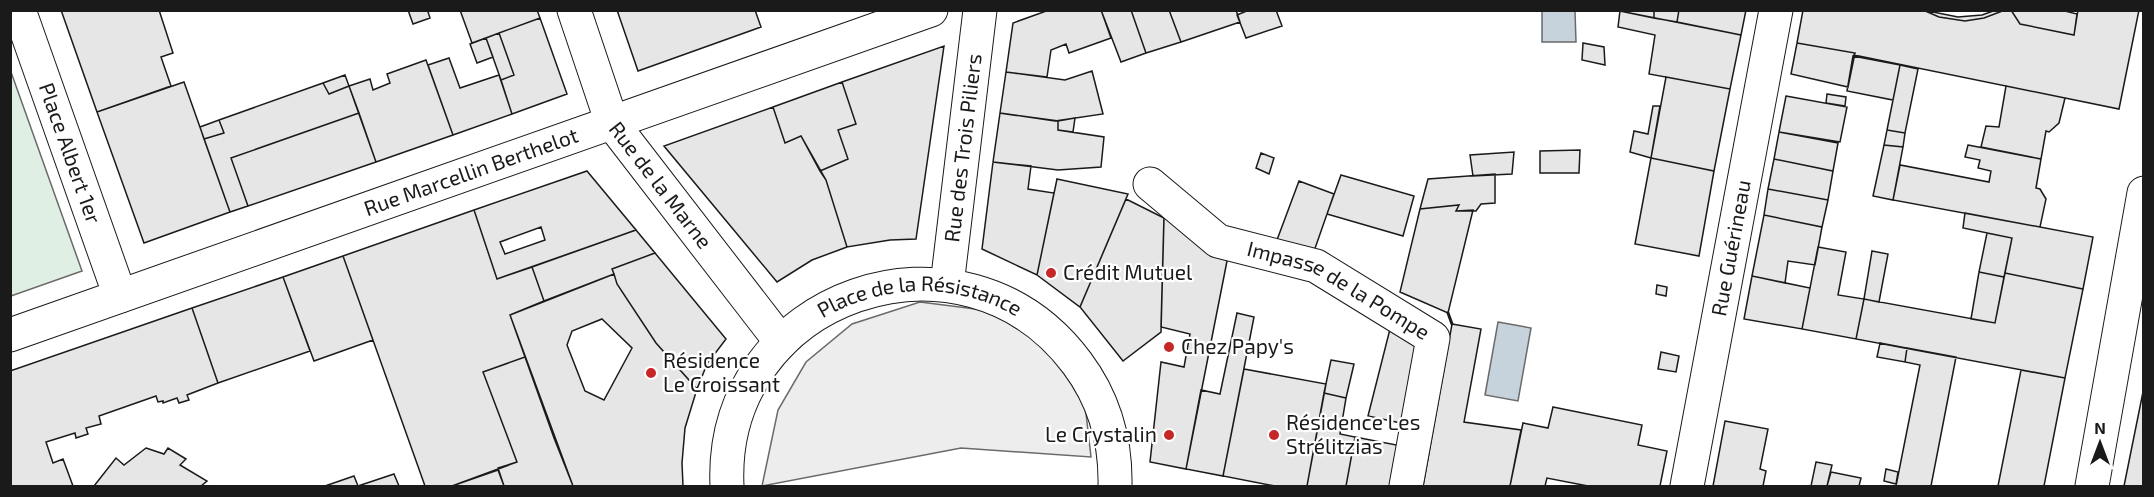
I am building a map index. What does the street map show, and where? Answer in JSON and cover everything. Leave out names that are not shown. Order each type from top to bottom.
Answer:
[{"type":"street","name":"Place Albert 1er","points":[[19,10],[120,296]]},
{"type":"street","name":"Rue de la Marne","points":[[574,10],[612,123],[781,342]]},
{"type":"street","name":"Rue Marcellin Berthelot","points":[[10,335],[931,10]]},
{"type":"street","name":"Rue des Trois Piliers","points":[[947,285],[980,10]]},
{"type":"street","name":"Rue Guérineau","points":[[1687,486],[1776,10]]},
{"type":"street","name":"Impasse de la Pompe","points":[[1150,184],[1218,241],[1316,266],[1433,338],[1406,486]]},
{"type":"street","points":[[2092,486],[2144,193]]},
{"type":"street","name":"Place de la Résistance","points":[[727,486],[726,467],[731,433],[742,400],[759,369],[781,342],[816,313],[857,294],[901,284],[947,285],[990,295],[1029,316],[1063,344],[1090,380],[1108,420],[1116,463],[1115,486]]},
{"type":"green space","points":[[11,72],[82,271],[10,296]]},
{"type":"shaded area","points":[[1542,11],[1575,11],[1576,42],[1542,42]]},
{"type":"shaded area","points":[[920,302],[991,311],[1050,351],[1084,396],[1091,457],[961,448],[762,486],[778,410],[806,362],[852,324]]},
{"type":"shaded area","points":[[1498,322],[1531,328],[1518,401],[1485,395]]},
{"type":"building","points":[[61,10],[159,10],[173,53],[161,57],[171,86],[97,112]]},
{"type":"building","points":[[408,10],[432,10],[428,12],[430,18],[413,24]]},
{"type":"building","points":[[460,10],[537,10],[540,18],[472,43]]},
{"type":"building","points":[[617,10],[755,10],[761,27],[638,71]]},
{"type":"building","points":[[1049,10],[1101,10],[1111,38],[1069,53],[1066,44],[1051,50],[1047,77],[1006,72],[1013,23]]},
{"type":"building","points":[[1101,10],[1131,10],[1146,53],[1121,62]]},
{"type":"building","points":[[1131,10],[1169,10],[1181,42],[1146,53]]},
{"type":"building","points":[[1169,10],[1236,10],[1240,22],[1181,42]]},
{"type":"building","points":[[1249,10],[1276,10],[1282,26],[1246,38],[1237,15]]},
{"type":"building","points":[[1654,10],[1654,18],[1620,11]]},
{"type":"building","points":[[1654,10],[1679,10],[1677,22],[1654,18]]},
{"type":"building","points":[[1679,10],[1746,10],[1741,35],[1677,22]]},
{"type":"building","points":[[1803,10],[1923,10],[1939,17],[1965,21],[2011,10],[2020,24],[2074,35],[2078,10],[2139,10],[2119,109],[1854,55],[1855,53],[1797,43]]},
{"type":"building","points":[[1923,10],[1958,17],[2005,10],[1984,18],[1965,21],[1939,17]]},
{"type":"building","points":[[2011,10],[2061,10],[2077,14],[2074,35],[2020,24]]},
{"type":"building","points":[[1620,11],[1741,35],[1730,89],[1649,74],[1655,35],[1618,27]]},
{"type":"building","points":[[540,18],[567,94],[512,114],[501,80],[514,75],[499,33]]},
{"type":"building","points":[[499,33],[514,75],[501,80],[486,38]]},
{"type":"building","points":[[486,38],[493,57],[477,63],[470,44]]},
{"type":"building","points":[[1583,43],[1604,47],[1605,65],[1582,60]]},
{"type":"building","points":[[1797,43],[1855,53],[1848,87],[1791,74]]},
{"type":"building","points":[[944,46],[916,239],[890,240],[847,247],[826,180],[820,171],[848,159],[838,130],[856,124],[842,82]]},
{"type":"building","points":[[1853,56],[1900,65],[1893,100],[1847,91]]},
{"type":"building","points":[[449,58],[460,88],[499,75],[512,114],[453,135],[428,65]]},
{"type":"building","points":[[426,60],[453,135],[376,162],[349,86],[370,79],[373,90],[390,83],[387,74]]},
{"type":"building","points":[[1900,65],[1918,69],[1905,133],[1887,130]]},
{"type":"building","points":[[1092,71],[1103,114],[1055,121],[1000,113],[1006,72],[1065,80]]},
{"type":"building","points":[[345,75],[349,86],[329,94],[323,83]]},
{"type":"building","points":[[1666,77],[1730,89],[1714,171],[1651,158]]},
{"type":"building","points":[[184,82],[230,212],[144,243],[97,112]]},
{"type":"building","points":[[842,82],[856,124],[838,130],[848,159],[820,171],[801,136],[785,143],[773,107]]},
{"type":"building","points":[[323,83],[329,94],[349,86],[359,113],[231,158],[248,206],[230,212],[204,139],[224,133],[219,120]]},
{"type":"building","points":[[2006,86],[2065,98],[2059,123],[2049,132],[2046,131],[2041,159],[1981,147],[1986,126],[1999,127]]},
{"type":"building","points":[[1827,94],[1846,97],[1845,106],[1826,103]]},
{"type":"building","points":[[1786,96],[1847,107],[1840,142],[1779,132]]},
{"type":"building","points":[[1653,106],[1660,106],[1651,158],[1630,152],[1634,131],[1648,134]]},
{"type":"building","points":[[773,107],[785,143],[801,136],[826,180],[847,247],[812,260],[777,282],[664,146]]},
{"type":"building","points":[[359,113],[376,162],[248,206],[231,158]]},
{"type":"building","points":[[1000,113],[1058,121],[1058,130],[1104,137],[1101,167],[1058,170],[993,162]]},
{"type":"building","points":[[1075,118],[1073,132],[1058,130],[1058,121]]},
{"type":"building","points":[[219,120],[224,133],[204,139],[200,127]]},
{"type":"building","points":[[1887,130],[1905,133],[1903,147],[1884,145]]},
{"type":"building","points":[[1779,132],[1838,143],[1833,171],[1774,159]]},
{"type":"building","points":[[1884,145],[1903,147],[1893,200],[1873,196]]},
{"type":"building","points":[[1968,145],[2041,159],[2036,188],[2040,189],[2046,199],[2040,227],[1893,200],[1900,165],[1989,182],[1991,171],[1978,168],[1980,160],[1965,157]]},
{"type":"building","points":[[1580,150],[1579,173],[1540,173],[1540,151]]},
{"type":"building","points":[[1514,152],[1512,174],[1473,176],[1470,155]]},
{"type":"building","points":[[1261,153],[1274,158],[1269,174],[1256,168]]},
{"type":"building","points":[[1651,158],[1714,171],[1699,256],[1635,244]]},
{"type":"building","points":[[1774,159],[1833,171],[1828,200],[1768,189]]},
{"type":"building","points":[[993,162],[1031,166],[1028,189],[1054,193],[1037,275],[982,249]]},
{"type":"building","points":[[587,171],[636,230],[497,279],[474,210]],"holes":[[[541,227],[545,240],[505,254],[500,242]]]},
{"type":"building","points":[[1495,174],[1495,203],[1481,204],[1476,211],[1456,211],[1459,205],[1420,209],[1428,179]]},
{"type":"building","points":[[1341,175],[1414,196],[1403,236],[1327,214]]},
{"type":"building","points":[[1057,179],[1128,194],[1080,307],[1037,275]]},
{"type":"building","points":[[1299,181],[1334,194],[1312,257],[1274,248]]},
{"type":"building","points":[[1768,189],[1828,200],[1822,227],[1764,215]]},
{"type":"building","points":[[1126,199],[1164,218],[1161,332],[1123,361],[1080,307]]},
{"type":"building","points":[[1459,205],[1456,211],[1473,210],[1448,313],[1400,292],[1420,209]]},
{"type":"building","points":[[474,210],[497,279],[532,267],[544,301],[510,315],[525,357],[483,372],[517,462],[452,486],[425,486],[343,256]]},
{"type":"building","points":[[1965,213],[2093,237],[2083,289],[2005,273],[2012,238],[1963,228]]},
{"type":"building","points":[[1164,215],[1228,256],[1186,469],[1150,462],[1161,362],[1184,367],[1190,334],[1161,327]]},
{"type":"building","points":[[1764,215],[1822,227],[1815,265],[1788,261],[1785,283],[1752,276]]},
{"type":"building","points":[[636,230],[655,253],[612,269],[614,274],[544,301],[532,267]]},
{"type":"building","points":[[1987,233],[2012,238],[2004,277],[1979,272]]},
{"type":"building","points":[[1818,247],[1846,252],[1838,295],[1864,299],[1856,339],[1802,329]]},
{"type":"building","points":[[1872,251],[1888,254],[1879,302],[1864,299]]},
{"type":"building","points":[[655,253],[726,339],[707,364],[697,389],[656,343],[617,284],[612,269]]},
{"type":"building","points":[[343,256],[373,340],[314,361],[283,277]]},
{"type":"building","points":[[1979,272],[2004,277],[1995,323],[1971,319]]},
{"type":"building","points":[[2005,273],[2083,289],[2065,378],[1856,339],[1864,299],[1995,323]]},
{"type":"building","name":"Résidence Le Croissant","points":[[614,274],[617,284],[656,343],[697,389],[685,428],[683,486],[573,486],[510,315]],"holes":[[[602,319],[632,348],[604,400],[585,391],[567,345],[572,331]]]},
{"type":"building","points":[[1752,276],[1810,288],[1802,329],[1744,319]]},
{"type":"building","points":[[283,277],[310,351],[218,383],[192,308]]},
{"type":"building","points":[[1657,285],[1667,287],[1666,296],[1656,294]]},
{"type":"building","points":[[192,308],[218,383],[187,395],[189,400],[179,403],[177,398],[163,403],[163,401],[158,402],[156,396],[99,416],[101,424],[86,428],[88,434],[76,438],[75,433],[46,442],[53,463],[63,459],[73,486],[10,486],[10,371]]},
{"type":"building","points":[[1237,313],[1254,317],[1223,476],[1186,469],[1201,390],[1220,394]]},
{"type":"building","points":[[1452,324],[1481,329],[1464,422],[1521,430],[1510,486],[1423,486]]},
{"type":"building","points":[[1391,325],[1422,351],[1410,425],[1368,416]]},
{"type":"building","points":[[1880,343],[1907,348],[1905,362],[1877,357]]},
{"type":"building","points":[[1907,348],[1956,357],[1931,486],[1896,486],[1920,365],[1905,362]]},
{"type":"building","points":[[1661,352],[1679,356],[1676,372],[1658,369]]},
{"type":"building","points":[[525,357],[573,486],[504,486],[498,468],[517,462],[483,372]]},
{"type":"building","points":[[1331,360],[1354,364],[1346,398],[1324,393]]},
{"type":"building","name":"Résidence Les Strélitzias","points":[[1244,369],[1326,384],[1307,486],[1275,486],[1223,476]]},
{"type":"building","points":[[2021,370],[2065,378],[2044,486],[1998,486]]},
{"type":"building","points":[[2144,387],[2144,486],[2124,486]]},
{"type":"building","points":[[1324,393],[1346,398],[1340,434],[1355,437],[1346,486],[1307,486]]},
{"type":"building","points":[[1553,407],[1642,425],[1638,445],[1667,451],[1660,486],[1588,486],[1547,478],[1545,486],[1510,486],[1523,423],[1548,428]]},
{"type":"building","points":[[1725,421],[1768,429],[1760,469],[1766,471],[1763,486],[1713,486]]},
{"type":"building","points":[[1355,437],[1407,447],[1400,486],[1346,486]]},
{"type":"building","points":[[146,448],[164,454],[168,448],[186,459],[180,465],[207,481],[201,486],[94,486],[116,458],[124,465]]},
{"type":"building","points":[[1816,462],[1832,465],[1827,486],[1811,486]]},
{"type":"building","points":[[1886,469],[1898,472],[1896,484],[1884,481]]},
{"type":"building","points":[[498,470],[504,486],[452,486]]},
{"type":"building","points":[[1831,472],[1861,478],[1859,486],[1827,486]]},
{"type":"building","points":[[394,474],[399,486],[358,486]]},
{"type":"building","points":[[354,476],[358,486],[325,486]]},
{"type":"wall","points":[[1448,313],[1452,324]]},
{"type":"place","name":"Crédit Mutuel","points":[[1051,273]]},
{"type":"place","name":"Chez Papy's","points":[[1169,347]]},
{"type":"place","name":"Résidence Le Croissant","points":[[651,373]]},
{"type":"place","name":"Le Crystalin","points":[[1169,435]]},
{"type":"place","name":"Résidence Les Strélitzias","points":[[1274,435]]}]
